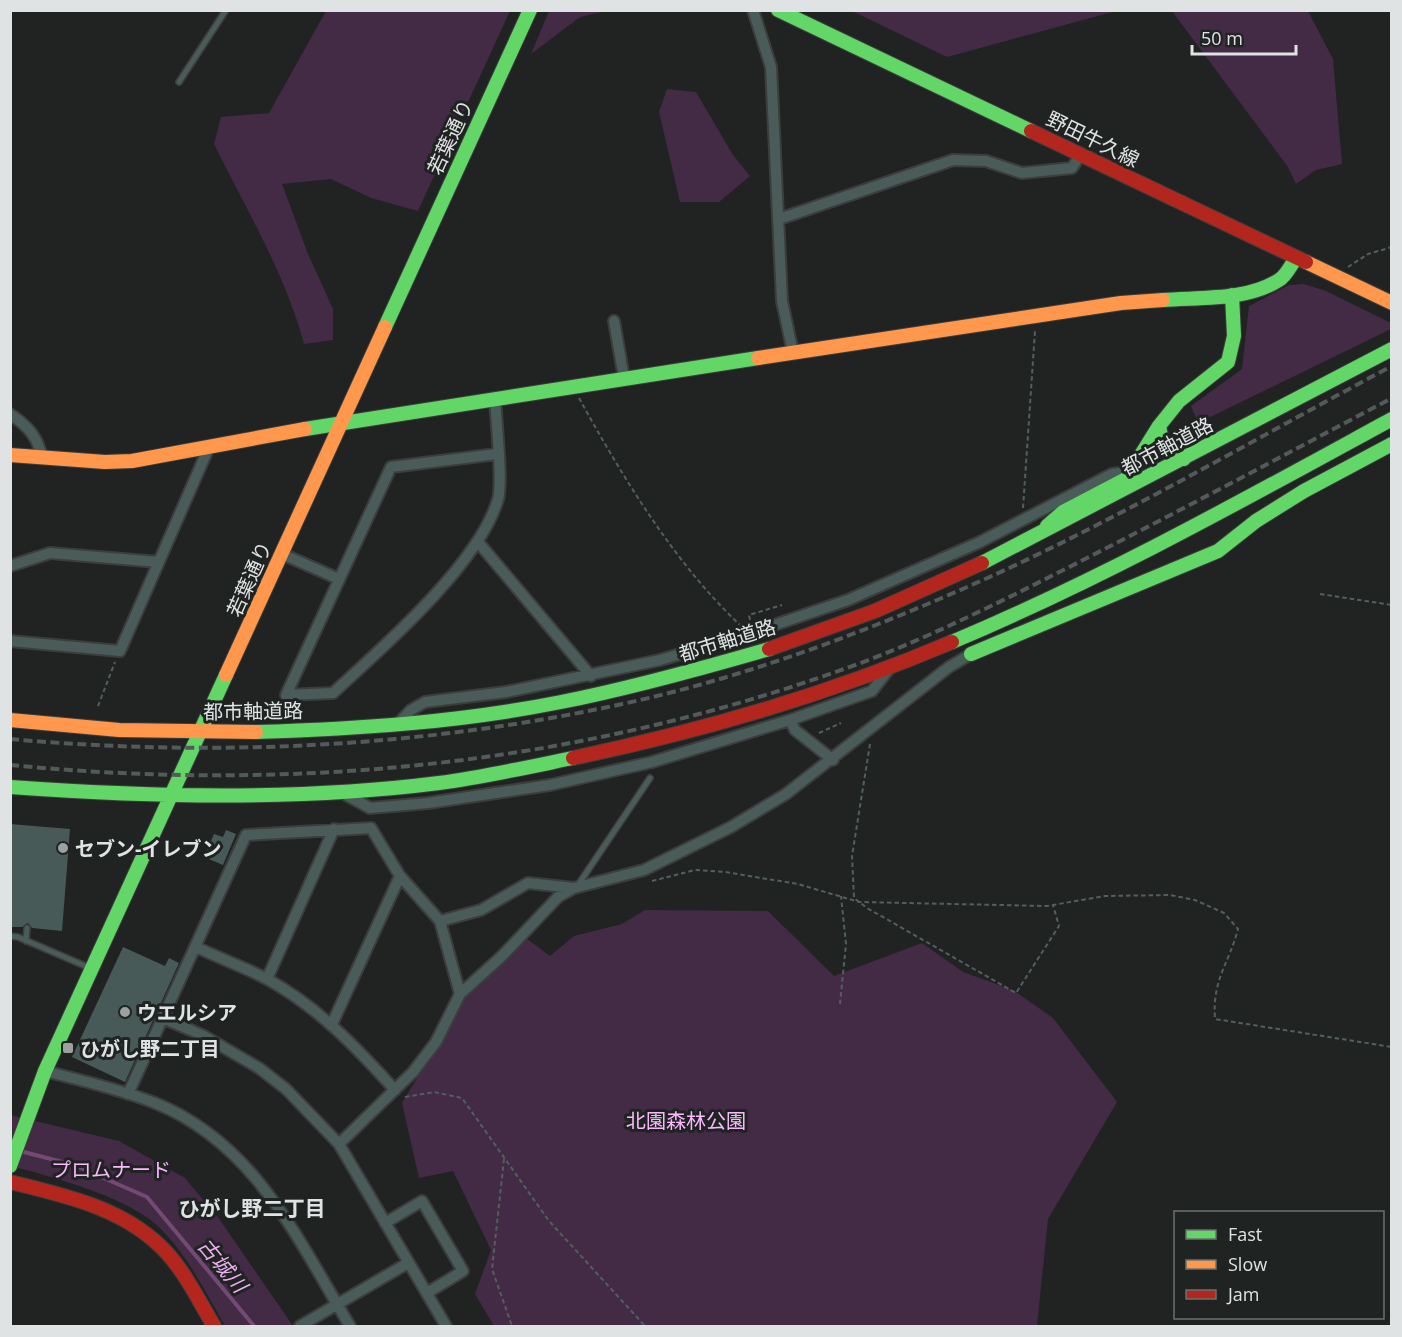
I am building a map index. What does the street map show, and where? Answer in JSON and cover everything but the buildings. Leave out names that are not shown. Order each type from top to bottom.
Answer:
[{"type":"street","name":"若葉通り","points":[[10,1166],[45,1071],[530,10]]},
{"type":"street","points":[[753,10],[771,67],[782,301],[793,353]]},
{"type":"street","name":"野田牛久線","points":[[778,10],[1392,303]]},
{"type":"street","points":[[779,219],[953,160],[986,161],[1022,173],[1072,168],[1080,155]]},
{"type":"street","points":[[10,455],[132,461],[340,422],[624,378],[1121,303],[1232,295],[1262,289],[1281,279],[1289,271],[1296,258]]},
{"type":"street","points":[[397,724],[411,710],[425,702],[506,692],[591,676],[745,635],[858,596],[986,539],[1112,474],[1120,473],[1130,482],[1159,426],[1179,401],[1228,362],[1234,336],[1232,295]]},
{"type":"street","points":[[614,321],[624,378]]},
{"type":"street","name":"都市軸道路","points":[[10,720],[78,727],[202,731],[271,731],[397,724],[581,698],[728,661],[873,612],[1008,551],[1130,482],[1200,451],[1392,349]]},
{"type":"street","points":[[495,398],[497,454],[498,498],[478,542],[395,636],[333,693],[286,695],[391,467],[497,454]]},
{"type":"street","points":[[10,414],[31,430],[37,439],[42,458]]},
{"type":"street","points":[[10,787],[84,793],[230,796],[338,791],[422,785],[602,753],[799,699],[891,666],[1036,605],[1229,508],[1392,419]]},
{"type":"street","points":[[1159,426],[1166,450],[1173,457],[1184,459]]},
{"type":"street","points":[[441,921],[481,910],[528,883],[576,887],[635,873],[731,827],[786,794],[833,760],[949,667],[971,654],[1218,551],[1256,521],[1304,491],[1392,444]]},
{"type":"street","points":[[10,641],[120,651],[209,447]]},
{"type":"street","points":[[986,539],[1008,551]]},
{"type":"street","points":[[478,542],[591,676]]},
{"type":"street","points":[[10,566],[50,553],[159,562]]},
{"type":"street","points":[[282,554],[339,579]]},
{"type":"street","points":[[338,791],[370,808],[428,803],[550,785],[652,762],[790,720],[872,691],[891,666]]},
{"type":"street","points":[[790,720],[795,730],[833,760]]},
{"type":"street","points":[[128,1094],[246,835],[371,828],[400,876],[441,921],[460,994]]},
{"type":"street","points":[[267,979],[334,830]]},
{"type":"street","points":[[332,1024],[400,876]]},
{"type":"street","points":[[339,1144],[398,1094],[436,1042],[460,994],[502,956],[545,909],[576,887]]},
{"type":"street","points":[[196,947],[267,979],[332,1024],[398,1094]]},
{"type":"street","points":[[163,1018],[212,1040],[259,1068],[286,1089],[339,1144],[446,1326]]},
{"type":"street","points":[[45,1071],[156,1103],[195,1124],[247,1165],[276,1202],[350,1326]]},
{"type":"street","points":[[10,1182],[108,1210],[149,1234],[183,1273],[214,1326]]},
{"type":"street","points":[[385,1223],[422,1201],[463,1271],[427,1293]]},
{"type":"street","points":[[300,1326],[408,1263]]},
{"type":"lane","points":[[179,82],[226,10]]},
{"type":"lane","points":[[576,887],[650,778]]},
{"type":"lane","points":[[26,941],[27,928]]},
{"type":"lane","points":[[10,936],[91,969]]},
{"type":"path","points":[[1334,276],[1368,254],[1392,247]]},
{"type":"path","points":[[1026,519],[1022,497],[1035,316]]},
{"type":"path","points":[[572,386],[601,438],[654,517],[695,576],[742,627],[745,635]]},
{"type":"path","points":[[1320,594],[1392,605]]},
{"type":"path","points":[[749,615],[782,605]]},
{"type":"path","points":[[98,706],[120,651]]},
{"type":"path","points":[[814,735],[841,723]]},
{"type":"path","points":[[866,733],[870,742],[851,872],[854,898],[1016,993],[1059,926],[1053,904]]},
{"type":"path","points":[[646,881],[695,870],[725,872],[798,886],[860,902],[1053,904],[1105,896],[1170,895],[1195,900],[1224,913],[1238,929],[1219,976],[1214,1000],[1215,1018],[1392,1047]]},
{"type":"path","points":[[840,1004],[846,944],[841,896]]},
{"type":"path","points":[[398,1094],[434,1092],[462,1098],[549,1221],[645,1326]]},
{"type":"path","points":[[505,1158],[492,1269],[512,1326]]},
{"type":"green space","points":[[549,10],[606,11],[580,17],[531,54]]},
{"type":"green space","points":[[326,11],[510,11],[418,211],[371,198],[331,179],[282,184],[308,254],[333,309],[333,340],[304,344],[276,267],[214,144],[221,117],[269,113]]},
{"type":"green space","points":[[852,11],[1116,11],[947,57]]},
{"type":"green space","points":[[1172,11],[1308,11],[1333,59],[1342,164],[1316,170],[1296,184],[1288,167]]},
{"type":"green space","points":[[667,89],[696,92],[733,155],[750,176],[719,202],[680,202],[659,112]]},
{"type":"green space","points":[[1304,284],[1326,291],[1391,323],[1391,329],[1198,423],[1191,406],[1242,369],[1249,306],[1289,285]]},
{"type":"green space","name":"北園森林公園","points":[[645,910],[768,911],[834,976],[922,943],[963,972],[1013,990],[1053,1018],[1117,1102],[1048,1219],[1037,1326],[494,1326],[475,1294],[491,1250],[453,1171],[419,1178],[402,1103],[468,993],[526,938],[550,956],[574,936],[622,924]]},
{"type":"green space","name":"プロムナード","points":[[10,1115],[119,1141],[185,1178],[220,1220],[293,1326],[225,1326],[181,1252],[149,1219],[132,1208],[91,1190],[11,1166]]},
{"type":"waterway","name":"古城川","points":[[20,1151],[74,1165],[147,1197],[254,1326]]},
{"type":"railway","points":[[10,739],[85,744],[236,748],[385,740],[534,721],[608,707],[704,684],[846,637],[938,600],[1035,556],[1138,504],[1392,366]]},
{"type":"railway","points":[[10,765],[117,773],[224,775],[330,772],[434,763],[539,749],[642,728],[745,701],[847,668],[968,617],[1125,538],[1392,398]]},
{"type":"traffic: fast","points":[[385,327],[530,10]]},
{"type":"traffic: fast","points":[[778,10],[1031,131]]},
{"type":"traffic: fast","points":[[1163,300],[1223,297],[1252,292],[1282,278],[1296,258]]},
{"type":"traffic: fast","points":[[1047,526],[1063,512],[1126,479],[1159,426],[1179,401],[1228,362],[1234,336],[1232,295]]},
{"type":"traffic: fast","points":[[982,563],[1392,349]]},
{"type":"traffic: fast","points":[[305,429],[758,358]]},
{"type":"traffic: fast","points":[[952,642],[1120,564],[1392,419]]},
{"type":"traffic: fast","points":[[1159,426],[1169,451],[1184,459]]},
{"type":"traffic: fast","points":[[971,654],[1218,551],[1256,521],[1304,491],[1392,444]]},
{"type":"traffic: fast","points":[[256,732],[409,723],[523,709],[587,697],[769,649]]},
{"type":"traffic: fast","points":[[10,1166],[45,1071],[226,675]]},
{"type":"traffic: fast","points":[[10,787],[171,795],[332,793],[439,783],[573,758]]},
{"type":"traffic: slow","points":[[1306,262],[1392,303]]},
{"type":"traffic: slow","points":[[758,358],[1121,303],[1163,300]]},
{"type":"traffic: slow","points":[[226,675],[385,327]]},
{"type":"traffic: slow","points":[[10,455],[105,462],[132,461],[305,429]]},
{"type":"traffic: slow","points":[[10,720],[119,730],[256,732]]},
{"type":"traffic: jam","points":[[1031,131],[1306,262]]},
{"type":"traffic: jam","points":[[769,649],[875,611],[982,563]]},
{"type":"traffic: jam","points":[[573,758],[669,736],[765,709],[859,678],[952,642]]},
{"type":"traffic: jam","points":[[10,1182],[94,1206],[133,1225],[151,1238],[174,1261],[214,1326]]},
{"type":"place","name":"セブン-イレブン","points":[[63,848]]},
{"type":"place","name":"ウエルシア","points":[[125,1012]]},
{"type":"place","name":"ひがし野二丁目","points":[[68,1048]]},
{"type":"district","name":"ひがし野二丁目","points":[[252,1208]]}]
